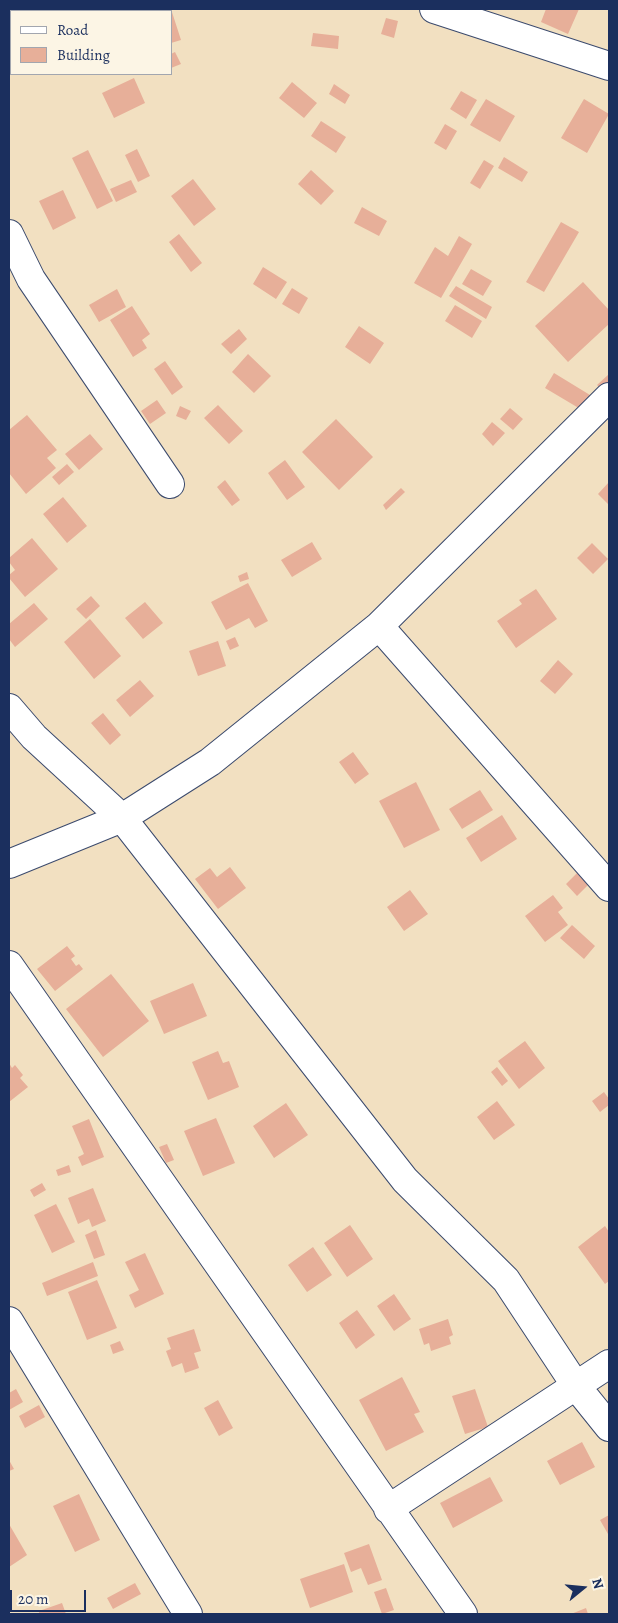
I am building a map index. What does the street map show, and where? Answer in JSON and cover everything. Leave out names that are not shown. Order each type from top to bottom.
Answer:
[{"type":"street","points":[[434,9],[609,66]]},
{"type":"street","points":[[9,234],[31,279],[170,484]]},
{"type":"street","points":[[9,864],[122,818],[210,762],[379,626],[609,397]]},
{"type":"street","points":[[379,626],[609,886]]},
{"type":"street","points":[[9,708],[34,737],[122,818],[404,1180],[506,1280],[576,1386],[609,1427]]},
{"type":"street","points":[[9,966],[463,1614]]},
{"type":"street","points":[[9,1321],[188,1614]]},
{"type":"street","points":[[388,1509],[609,1364]]},
{"type":"building","points":[[546,9],[579,9],[568,34],[541,22]]},
{"type":"building","points":[[172,12],[181,40],[172,43]]},
{"type":"building","points":[[386,18],[398,21],[394,38],[381,34]]},
{"type":"building","points":[[313,33],[339,36],[338,49],[311,46]]},
{"type":"building","points":[[175,52],[181,64],[172,68],[172,54]]},
{"type":"building","points":[[134,78],[145,103],[114,118],[102,93]]},
{"type":"building","points":[[292,82],[317,103],[304,118],[279,98]]},
{"type":"building","points":[[334,84],[350,95],[345,104],[329,94]]},
{"type":"building","points":[[461,91],[477,100],[466,119],[450,109]]},
{"type":"building","points":[[486,99],[515,116],[500,142],[470,125]]},
{"type":"building","points":[[584,99],[609,114],[587,153],[561,138]]},
{"type":"building","points":[[321,121],[346,137],[336,153],[311,136]]},
{"type":"building","points":[[445,124],[457,131],[446,150],[434,143]]},
{"type":"building","points":[[137,149],[150,176],[138,182],[125,155]]},
{"type":"building","points":[[88,150],[113,201],[97,209],[72,158]]},
{"type":"building","points":[[504,157],[528,172],[522,182],[498,168]]},
{"type":"building","points":[[484,160],[494,166],[480,189],[470,183]]},
{"type":"building","points":[[311,170],[334,191],[321,205],[298,184]]},
{"type":"building","points":[[193,179],[216,209],[194,226],[171,196]]},
{"type":"building","points":[[131,180],[137,192],[116,202],[110,189]]},
{"type":"building","points":[[63,190],[76,218],[53,230],[39,201]]},
{"type":"building","points":[[362,207],[387,221],[379,236],[354,223]]},
{"type":"building","points":[[561,222],[579,232],[544,292],[526,282]]},
{"type":"building","points":[[179,234],[202,263],[191,272],[169,242]]},
{"type":"building","points":[[459,236],[472,244],[441,298],[414,283],[435,247],[448,256]]},
{"type":"building","points":[[263,267],[287,282],[276,299],[253,284]]},
{"type":"building","points":[[471,269],[492,281],[483,296],[462,284]]},
{"type":"building","points":[[583,282],[609,310],[609,324],[568,362],[535,326]]},
{"type":"building","points":[[456,286],[492,307],[486,319],[449,296]]},
{"type":"building","points":[[292,288],[308,298],[299,314],[282,304]]},
{"type":"building","points":[[117,289],[126,307],[99,322],[89,305]]},
{"type":"building","points":[[455,305],[482,321],[472,338],[445,321]]},
{"type":"building","points":[[132,306],[150,334],[142,340],[147,348],[133,357],[110,320]]},
{"type":"building","points":[[359,326],[384,343],[370,364],[345,347]]},
{"type":"building","points":[[239,329],[247,339],[231,354],[221,344]]},
{"type":"building","points":[[248,354],[271,376],[254,393],[232,372]]},
{"type":"building","points":[[165,361],[183,387],[172,395],[154,369]]},
{"type":"building","points":[[554,373],[590,395],[582,410],[545,388]]},
{"type":"building","points":[[609,374],[609,393],[607,395],[597,385]]},
{"type":"building","points":[[157,400],[166,413],[150,424],[141,411]]},
{"type":"building","points":[[218,405],[243,431],[229,444],[204,418]]},
{"type":"building","points":[[180,406],[191,411],[186,420],[176,416]]},
{"type":"building","points":[[510,408],[523,419],[513,430],[500,419]]},
{"type":"building","points":[[27,415],[57,450],[47,458],[56,468],[26,494],[9,473],[9,430]]},
{"type":"building","points":[[336,419],[373,457],[339,490],[302,452]]},
{"type":"building","points":[[492,422],[505,433],[493,446],[482,434]]},
{"type":"building","points":[[90,434],[103,449],[79,470],[65,454]]},
{"type":"building","points":[[285,460],[305,487],[287,500],[268,473]]},
{"type":"building","points":[[67,464],[74,472],[59,485],[52,477]]},
{"type":"building","points":[[225,480],[240,500],[232,506],[217,487]]},
{"type":"building","points":[[609,482],[609,505],[598,494]]},
{"type":"building","points":[[401,488],[405,492],[386,510],[383,505]]},
{"type":"building","points":[[63,497],[87,526],[67,543],[43,514]]},
{"type":"building","points":[[32,538],[58,569],[25,597],[9,578],[9,575],[15,570],[9,562],[9,558]]},
{"type":"building","points":[[312,542],[322,559],[292,577],[281,560]]},
{"type":"building","points":[[592,543],[608,559],[593,574],[577,558]]},
{"type":"building","points":[[247,572],[249,579],[240,582],[238,576]]},
{"type":"building","points":[[248,583],[268,621],[255,628],[249,618],[226,630],[211,602]]},
{"type":"building","points":[[536,589],[557,619],[516,648],[497,621],[522,604],[519,600]]},
{"type":"building","points":[[91,596],[100,606],[86,619],[76,609]]},
{"type":"building","points":[[145,602],[163,623],[143,639],[125,618]]},
{"type":"building","points":[[34,603],[48,619],[15,647],[9,639],[9,624]]},
{"type":"building","points":[[90,619],[121,656],[94,679],[64,642]]},
{"type":"building","points":[[235,637],[239,646],[230,650],[226,641]]},
{"type":"building","points":[[218,641],[226,666],[198,676],[189,651]]},
{"type":"building","points":[[558,660],[573,674],[555,694],[540,681]]},
{"type":"building","points":[[140,680],[154,696],[130,717],[116,700]]},
{"type":"building","points":[[103,713],[121,735],[110,745],[91,723]]},
{"type":"building","points":[[353,752],[369,774],[355,784],[339,762]]},
{"type":"building","points":[[416,782],[440,830],[404,848],[379,801]]},
{"type":"building","points":[[480,790],[493,810],[462,829],[449,809]]},
{"type":"building","points":[[502,815],[517,839],[481,862],[466,838]]},
{"type":"building","points":[[230,867],[246,888],[218,909],[195,879],[210,868],[217,877]]},
{"type":"building","points":[[577,873],[588,885],[577,896],[566,884]]},
{"type":"building","points":[[410,890],[428,914],[404,931],[387,907]]},
{"type":"building","points":[[553,895],[563,908],[558,912],[568,925],[545,942],[525,916]]},
{"type":"building","points":[[572,925],[595,946],[584,959],[560,938]]},
{"type":"building","points":[[67,946],[75,956],[71,959],[76,966],[79,964],[83,969],[55,991],[37,969]]},
{"type":"building","points":[[111,974],[149,1021],[103,1057],[66,1009]]},
{"type":"building","points":[[193,983],[207,1016],[164,1034],[150,1001]]},
{"type":"building","points":[[525,1041],[545,1068],[519,1089],[498,1061]]},
{"type":"building","points":[[218,1051],[223,1063],[229,1061],[239,1087],[208,1100],[192,1062]]},
{"type":"building","points":[[9,1063],[12,1068],[15,1065],[23,1075],[20,1078],[28,1087],[9,1102]]},
{"type":"building","points":[[497,1067],[508,1081],[502,1086],[491,1072]]},
{"type":"building","points":[[604,1092],[609,1099],[609,1105],[600,1112],[592,1101]]},
{"type":"building","points":[[497,1101],[515,1125],[494,1140],[477,1117]]},
{"type":"building","points":[[286,1103],[308,1135],[274,1158],[253,1126]]},
{"type":"building","points":[[216,1118],[235,1163],[203,1176],[184,1131]]},
{"type":"building","points":[[89,1119],[104,1157],[82,1166],[78,1157],[84,1154],[72,1126]]},
{"type":"building","points":[[167,1144],[174,1160],[166,1163],[159,1147]]},
{"type":"building","points":[[69,1165],[71,1172],[58,1176],[56,1170]]},
{"type":"building","points":[[42,1183],[46,1190],[34,1197],[30,1190]]},
{"type":"building","points":[[93,1188],[106,1221],[92,1227],[89,1219],[78,1224],[68,1198]]},
{"type":"building","points":[[56,1204],[75,1242],[52,1253],[34,1215]]},
{"type":"building","points":[[350,1225],[373,1259],[347,1277],[324,1243]]},
{"type":"building","points":[[605,1226],[609,1232],[609,1281],[605,1284],[578,1247]]},
{"type":"building","points":[[96,1230],[105,1255],[94,1259],[85,1235]]},
{"type":"building","points":[[313,1247],[332,1275],[307,1292],[288,1265]]},
{"type":"building","points":[[145,1253],[164,1294],[135,1308],[129,1295],[139,1290],[125,1262]]},
{"type":"building","points":[[93,1262],[98,1276],[47,1296],[42,1283]]},
{"type":"building","points":[[97,1280],[117,1328],[87,1340],[68,1292]]},
{"type":"building","points":[[394,1294],[411,1319],[394,1331],[377,1306]]},
{"type":"building","points":[[357,1310],[375,1335],[356,1349],[339,1323]]},
{"type":"building","points":[[448,1319],[453,1335],[449,1337],[451,1344],[431,1351],[429,1343],[424,1345],[419,1329]]},
{"type":"building","points":[[194,1329],[201,1351],[194,1353],[199,1368],[185,1373],[182,1363],[172,1367],[166,1351],[171,1349],[167,1338]]},
{"type":"building","points":[[120,1341],[124,1350],[113,1354],[110,1345]]},
{"type":"building","points":[[402,1377],[420,1412],[414,1414],[424,1432],[386,1451],[359,1400]]},
{"type":"building","points":[[16,1389],[23,1402],[9,1410],[9,1393]]},
{"type":"building","points":[[475,1389],[488,1427],[465,1434],[452,1396]]},
{"type":"building","points":[[218,1400],[233,1428],[219,1436],[204,1408]]},
{"type":"building","points":[[39,1405],[45,1417],[25,1428],[19,1416]]},
{"type":"building","points":[[582,1442],[595,1467],[560,1485],[547,1461]]},
{"type":"building","points":[[9,1460],[14,1469],[9,1471]]},
{"type":"building","points":[[490,1477],[503,1501],[453,1528],[440,1503]]},
{"type":"building","points":[[79,1494],[100,1540],[75,1552],[53,1506]]},
{"type":"building","points":[[609,1515],[609,1533],[608,1534],[600,1520]]},
{"type":"building","points":[[9,1524],[27,1555],[9,1567]]},
{"type":"building","points":[[369,1544],[382,1580],[368,1585],[361,1568],[351,1572],[344,1553]]},
{"type":"building","points":[[344,1564],[353,1592],[310,1608],[300,1579]]},
{"type":"building","points":[[135,1583],[141,1594],[113,1609],[107,1598]]},
{"type":"building","points":[[386,1588],[394,1610],[382,1614],[374,1592]]},
{"type":"building","points":[[62,1603],[66,1614],[39,1614],[39,1611]]},
{"type":"building","points":[[586,1608],[588,1614],[571,1614]]}]
